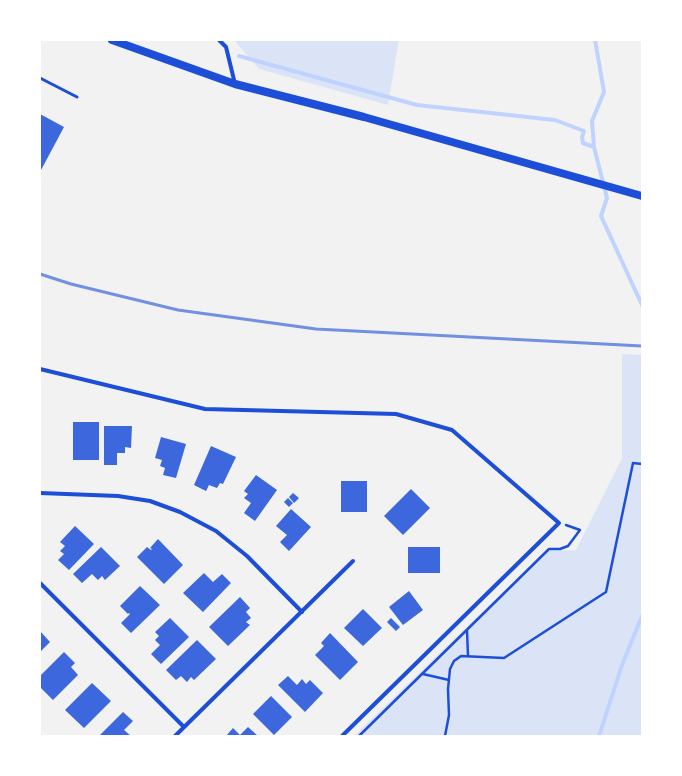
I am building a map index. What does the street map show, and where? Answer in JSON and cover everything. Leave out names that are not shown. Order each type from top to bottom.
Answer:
[{"type":"main road","points":[[112,40],[235,84],[364,117],[642,196]]},
{"type":"street","points":[[219,40],[226,48],[235,84]]},
{"type":"street","points":[[40,369],[205,409],[396,414],[452,430],[559,523],[342,736]]},
{"type":"street","points":[[40,493],[118,496],[150,501],[180,512],[216,530],[247,556],[302,612]]},
{"type":"street","points":[[175,736],[353,561]]},
{"type":"street","points":[[40,583],[184,727]]},
{"type":"lane","points":[[40,78],[77,97]]},
{"type":"path","points":[[445,736],[449,714],[450,669],[454,661],[461,656],[504,658],[606,592],[633,463],[642,464]]},
{"type":"path","points":[[359,736],[549,548],[568,546],[580,530],[559,523]]},
{"type":"path","points":[[467,630],[468,656]]},
{"type":"path","points":[[422,674],[449,680]]},
{"type":"shaded area","points":[[234,40],[399,40],[388,105],[259,69]]},
{"type":"shaded area","points":[[622,354],[642,355],[642,736],[354,736],[545,551],[576,550],[622,458]]},
{"type":"building","points":[[40,114],[64,127],[40,172]]},
{"type":"building","points":[[73,422],[99,422],[99,460],[73,460]]},
{"type":"building","points":[[104,426],[132,426],[131,448],[125,447],[125,453],[117,453],[117,465],[104,465]]},
{"type":"building","points":[[161,437],[186,444],[176,478],[163,475],[165,468],[160,466],[162,460],[155,458]]},
{"type":"building","points":[[211,446],[236,457],[223,484],[220,483],[217,488],[209,485],[206,491],[194,485]]},
{"type":"building","points":[[256,475],[277,490],[255,521],[244,513],[251,503],[244,498],[248,494],[244,491]]},
{"type":"building","points":[[341,481],[367,481],[367,512],[341,512]]},
{"type":"building","points":[[411,489],[430,508],[403,535],[384,516]]},
{"type":"building","points":[[293,493],[299,498],[294,503],[289,497]]},
{"type":"building","points":[[288,498],[293,503],[289,507],[284,502]]},
{"type":"building","points":[[291,509],[311,527],[289,551],[280,542],[287,535],[276,526]]},
{"type":"building","points":[[75,526],[94,544],[69,570],[58,560],[64,554],[60,551],[65,546],[60,542]]},
{"type":"building","points":[[158,539],[183,565],[164,584],[137,557],[147,547],[151,550],[152,549],[150,548]]},
{"type":"building","points":[[101,547],[120,566],[105,580],[102,576],[98,580],[92,574],[82,583],[73,574]]},
{"type":"building","points":[[408,547],[440,547],[440,573],[408,573]]},
{"type":"building","points":[[204,573],[213,582],[222,574],[231,583],[203,612],[183,593]]},
{"type":"building","points":[[140,586],[160,605],[131,633],[121,623],[130,614],[128,614],[120,606]]},
{"type":"building","points":[[409,591],[423,610],[403,625],[389,607]]},
{"type":"building","points":[[240,597],[250,608],[246,612],[251,618],[246,622],[250,625],[228,646],[209,627]]},
{"type":"building","points":[[363,609],[382,628],[363,646],[344,628]]},
{"type":"building","points":[[170,618],[189,637],[161,664],[151,654],[160,645],[155,640],[159,636],[155,632]]},
{"type":"building","points":[[391,618],[400,627],[396,631],[387,622]]},
{"type":"building","points":[[40,631],[50,642],[40,652]]},
{"type":"building","points":[[330,633],[358,662],[340,680],[315,655],[324,646],[321,643]]},
{"type":"building","points":[[197,640],[216,659],[194,680],[191,677],[187,682],[181,676],[176,680],[166,670]]},
{"type":"building","points":[[64,652],[75,663],[71,667],[78,675],[53,700],[40,687],[40,676]]},
{"type":"building","points":[[288,676],[297,685],[302,679],[306,684],[310,680],[323,693],[305,712],[278,685]]},
{"type":"building","points":[[92,683],[111,701],[84,728],[65,710]]},
{"type":"building","points":[[271,696],[292,717],[274,735],[253,714]]},
{"type":"building","points":[[123,712],[133,721],[124,730],[131,736],[99,736]]},
{"type":"building","points":[[248,727],[258,736],[226,736],[233,728],[240,735]]},
{"type":"waterway","points":[[595,40],[604,92],[592,121],[594,147],[607,198],[601,216],[642,305]]},
{"type":"waterway","points":[[239,56],[417,105],[555,120],[584,131],[582,137],[583,143],[594,147]]},
{"type":"waterway","points":[[599,736],[622,665],[642,616]]},
{"type":"railway","points":[[40,274],[71,284],[178,310],[316,329],[642,346]]}]
